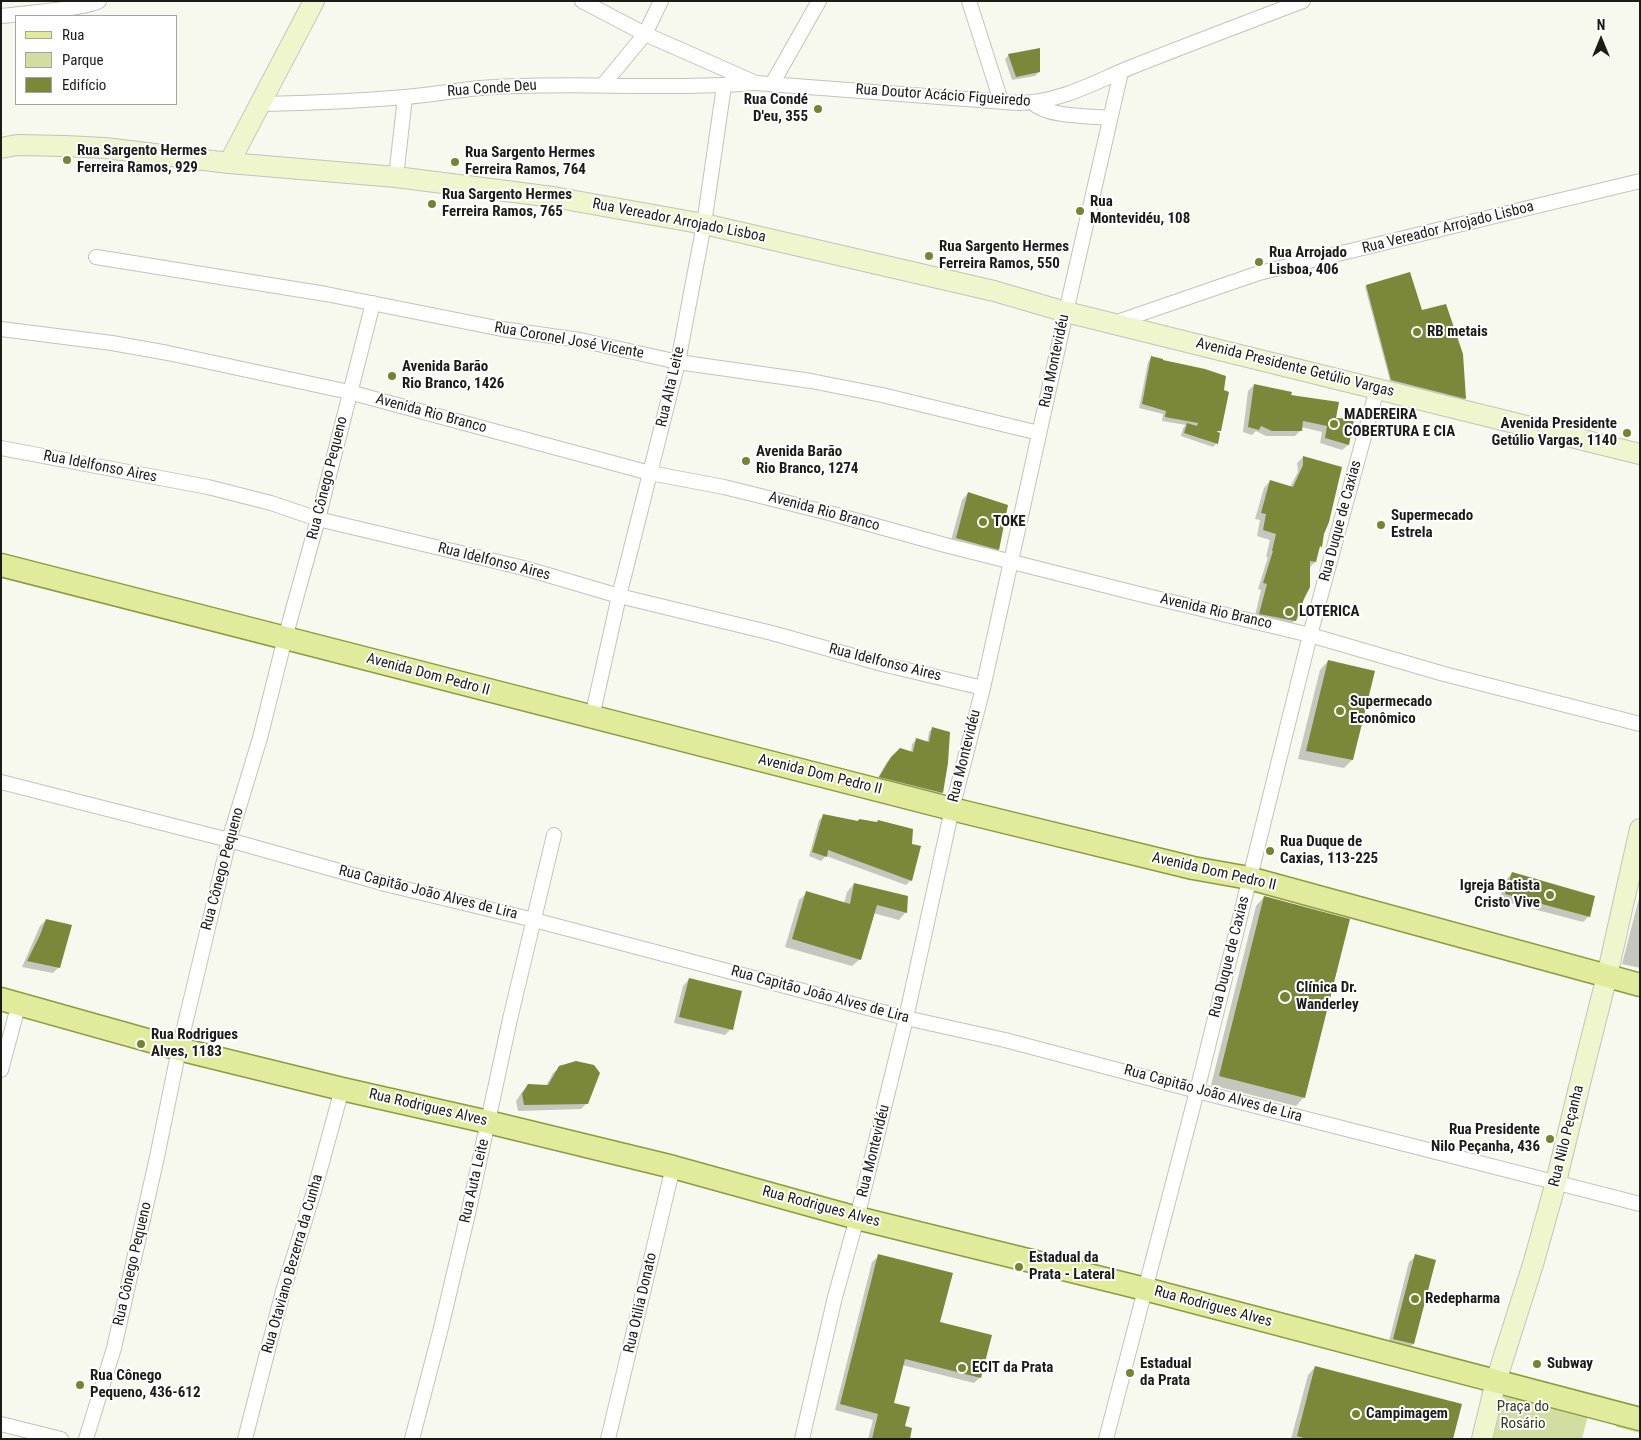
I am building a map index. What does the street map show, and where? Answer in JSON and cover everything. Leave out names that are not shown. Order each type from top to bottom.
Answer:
[{"type":"main road","points":[[229,162],[314,1]]},
{"type":"main road","name":"Rua Vereador Arrojado Lisboa","points":[[9,147],[65,146],[105,148],[229,162],[396,177],[553,197],[704,224],[994,291],[1066,312]]},
{"type":"main road","name":"Avenida Presidente Getúlio Vargas","points":[[1066,312],[1640,454]]},
{"type":"main road","name":"Avenida Dom Pedro II","points":[[1,565],[952,809],[1193,868],[1249,878],[1640,985]]},
{"type":"main road","name":"Rua Nilo Peçanha","points":[[1482,1439],[1496,1381],[1534,1261],[1556,1182],[1607,976],[1640,829]]},
{"type":"main road","name":"Rua Rodrigues Alves","points":[[10,1001],[179,1049],[673,1167],[857,1218],[1145,1289],[1640,1418]]},
{"type":"street","name":"Rua Doutor Acácio Figueiredo","points":[[582,1],[645,34],[756,83],[960,100],[1033,103],[1053,100],[1303,1]]},
{"type":"street","points":[[603,85],[645,34],[662,1]]},
{"type":"street","points":[[772,84],[819,1]]},
{"type":"street","points":[[969,1],[1001,101]]},
{"type":"street","points":[[1,16],[97,2]]},
{"type":"street","name":"Rua Montevidéu","points":[[802,1439],[906,1018],[952,809],[983,688],[1120,72]]},
{"type":"street","points":[[724,86],[756,83]]},
{"type":"street","name":"Rua Conde Deu","points":[[261,104],[335,102],[405,97],[493,87],[603,85],[724,86]]},
{"type":"street","name":"Rua Alta Leite","points":[[592,718],[619,596],[678,362],[704,224],[724,86]]},
{"type":"street","points":[[396,177],[405,97]]},
{"type":"street","points":[[1033,103],[1037,107],[1058,113],[1110,118]]},
{"type":"street","name":"Rua Vereador Arrojado Lisboa","points":[[1114,323],[1259,273],[1640,181]]},
{"type":"street","name":"Rua Coronel José Vicente","points":[[96,257],[246,280],[502,329],[580,340],[678,362],[811,381],[882,395],[1039,433]]},
{"type":"street","name":"Rua Cônego Pequeno","points":[[86,1439],[114,1348],[179,1049],[229,840],[260,738],[372,303]]},
{"type":"street","name":"Avenida Rio Branco","points":[[1,329],[112,343],[168,353],[350,392],[650,473],[724,487],[1011,562],[1310,634],[1444,674],[1640,724]]},
{"type":"street","name":"Rua Duque de Caxias","points":[[1106,1439],[1197,1091],[1310,634],[1377,389]]},
{"type":"street","name":"Rua Idelfonso Aires","points":[[1,448],[208,487],[271,503],[318,518],[524,568],[619,596],[772,633],[882,664],[983,688]]},
{"type":"street","name":"Rua Capitão João Alves de Lira","points":[[1,782],[229,840],[389,885],[534,920],[906,1018],[1014,1042],[1197,1091],[1640,1204]]},
{"type":"street","name":"Rua Auta Leite","points":[[412,1439],[442,1323],[510,1019],[554,836]]},
{"type":"street","points":[[1,1070],[10,1001]]},
{"type":"street","name":"Rua Otaviano Bezerra da Cunha","points":[[245,1439],[283,1291],[315,1188],[342,1089]]},
{"type":"street","name":"Rua Otilia Donato","points":[[608,1439],[673,1167]]},
{"type":"street","points":[[1,1424],[61,1439]]},
{"type":"green space","name":"Praça do Rosário","points":[[1506,1388],[1640,1423],[1640,1433],[1616,1427],[1618,1418],[1589,1411],[1582,1439],[1493,1439]]},
{"type":"building","points":[[1040,48],[1040,72],[1016,77],[1008,54]]},
{"type":"building","name":"RB metais","points":[[1410,272],[1422,310],[1446,304],[1463,354],[1466,399],[1391,380],[1366,285]]},
{"type":"building","points":[[1151,356],[1226,376],[1224,390],[1229,392],[1221,431],[1216,431],[1220,433],[1218,444],[1184,433],[1187,423],[1197,426],[1198,423],[1165,417],[1166,411],[1142,404]]},
{"type":"building","points":[[1254,384],[1292,392],[1291,395],[1339,402],[1336,418],[1354,419],[1349,445],[1325,438],[1327,426],[1303,421],[1302,431],[1272,431],[1261,426],[1259,430],[1248,427]]},
{"type":"building","points":[[1303,456],[1342,467],[1322,547],[1320,546],[1316,562],[1310,561],[1310,587],[1296,621],[1259,614],[1267,584],[1263,583],[1276,534],[1263,530],[1266,514],[1261,513],[1270,480],[1293,487],[1303,465]]},
{"type":"building","name":"TOKE","points":[[968,492],[1008,505],[999,550],[956,538]]},
{"type":"building","name":"Supermecado Econômico","points":[[1328,660],[1375,671],[1353,760],[1306,751]]},
{"type":"building","points":[[932,727],[950,732],[948,763],[943,793],[879,777],[891,757],[900,748],[913,752],[916,738],[929,742]]},
{"type":"building","points":[[823,814],[858,821],[859,819],[877,822],[878,820],[913,829],[912,844],[921,846],[912,881],[828,850],[827,857],[812,852]]},
{"type":"building","name":"Igreja Batista Cristo Vive","points":[[1512,872],[1595,896],[1590,917],[1505,894]]},
{"type":"building","points":[[854,883],[908,896],[907,913],[877,905],[861,960],[792,939],[806,891],[850,904]]},
{"type":"building","name":"Clínica Dr. Wanderley","points":[[1264,896],[1350,919],[1305,1098],[1219,1076]]},
{"type":"building","points":[[46,919],[72,925],[60,968],[27,961]]},
{"type":"building","points":[[689,978],[742,991],[733,1030],[679,1017]]},
{"type":"building","points":[[576,1061],[594,1065],[600,1073],[588,1104],[524,1105],[522,1094],[528,1084],[548,1085],[559,1066]]},
{"type":"building","points":[[878,1254],[953,1273],[940,1322],[992,1335],[981,1378],[905,1359],[894,1403],[910,1407],[905,1426],[912,1428],[910,1439],[872,1439],[878,1414],[840,1404]]},
{"type":"building","name":"Redepharma","points":[[1415,1254],[1436,1260],[1414,1344],[1393,1339]]},
{"type":"building","name":"Campimagem","points":[[1315,1366],[1462,1404],[1453,1439],[1307,1439],[1297,1436]]},
{"type":"place","name":"Rua Condé D'eu, 355","points":[[818,109]]},
{"type":"place","name":"Rua Sargento Hermes Ferreira Ramos, 929","points":[[67,160]]},
{"type":"place","name":"Rua Sargento Hermes Ferreira Ramos, 764","points":[[455,162]]},
{"type":"place","name":"Rua Sargento Hermes Ferreira Ramos, 765","points":[[432,204]]},
{"type":"place","name":"Rua Montevidéu, 108","points":[[1080,211]]},
{"type":"place","name":"Rua Sargento Hermes Ferreira Ramos, 550","points":[[929,256]]},
{"type":"place","name":"Rua Arrojado Lisboa, 406","points":[[1259,262]]},
{"type":"place","name":"RB metais","points":[[1417,332]]},
{"type":"place","name":"Avenida Barão Rio Branco, 1426","points":[[392,376]]},
{"type":"place","name":"MADEREIRA COBERTURA E CIA","points":[[1334,424]]},
{"type":"place","name":"Avenida Presidente Getúlio Vargas, 1140","points":[[1627,433]]},
{"type":"place","name":"Avenida Barão Rio Branco, 1274","points":[[746,461]]},
{"type":"place","name":"TOKE","points":[[983,522]]},
{"type":"place","name":"Supermecado Estrela","points":[[1381,525]]},
{"type":"place","name":"LOTERICA","points":[[1289,612]]},
{"type":"place","name":"Supermecado Econômico","points":[[1340,711]]},
{"type":"place","name":"Rua Duque de Caxias, 113-225","points":[[1270,851]]},
{"type":"place","name":"Igreja Batista Cristo Vive","points":[[1550,895]]},
{"type":"place","name":"Clínica Dr. Wanderley","points":[[1285,997]]},
{"type":"place","name":"Rua Rodrigues Alves, 1183","points":[[141,1044]]},
{"type":"place","name":"Rua Presidente Nilo Peçanha, 436","points":[[1550,1139]]},
{"type":"place","name":"Estadual da Prata - Lateral","points":[[1019,1267]]},
{"type":"place","name":"Redepharma","points":[[1415,1299]]},
{"type":"place","name":"Subway","points":[[1537,1364]]},
{"type":"place","name":"ECIT da Prata","points":[[962,1368]]},
{"type":"place","name":"Estadual da Prata","points":[[1130,1373]]},
{"type":"place","name":"Rua Cônego Pequeno, 436-612","points":[[80,1385]]},
{"type":"place","name":"Campimagem","points":[[1356,1414]]}]
